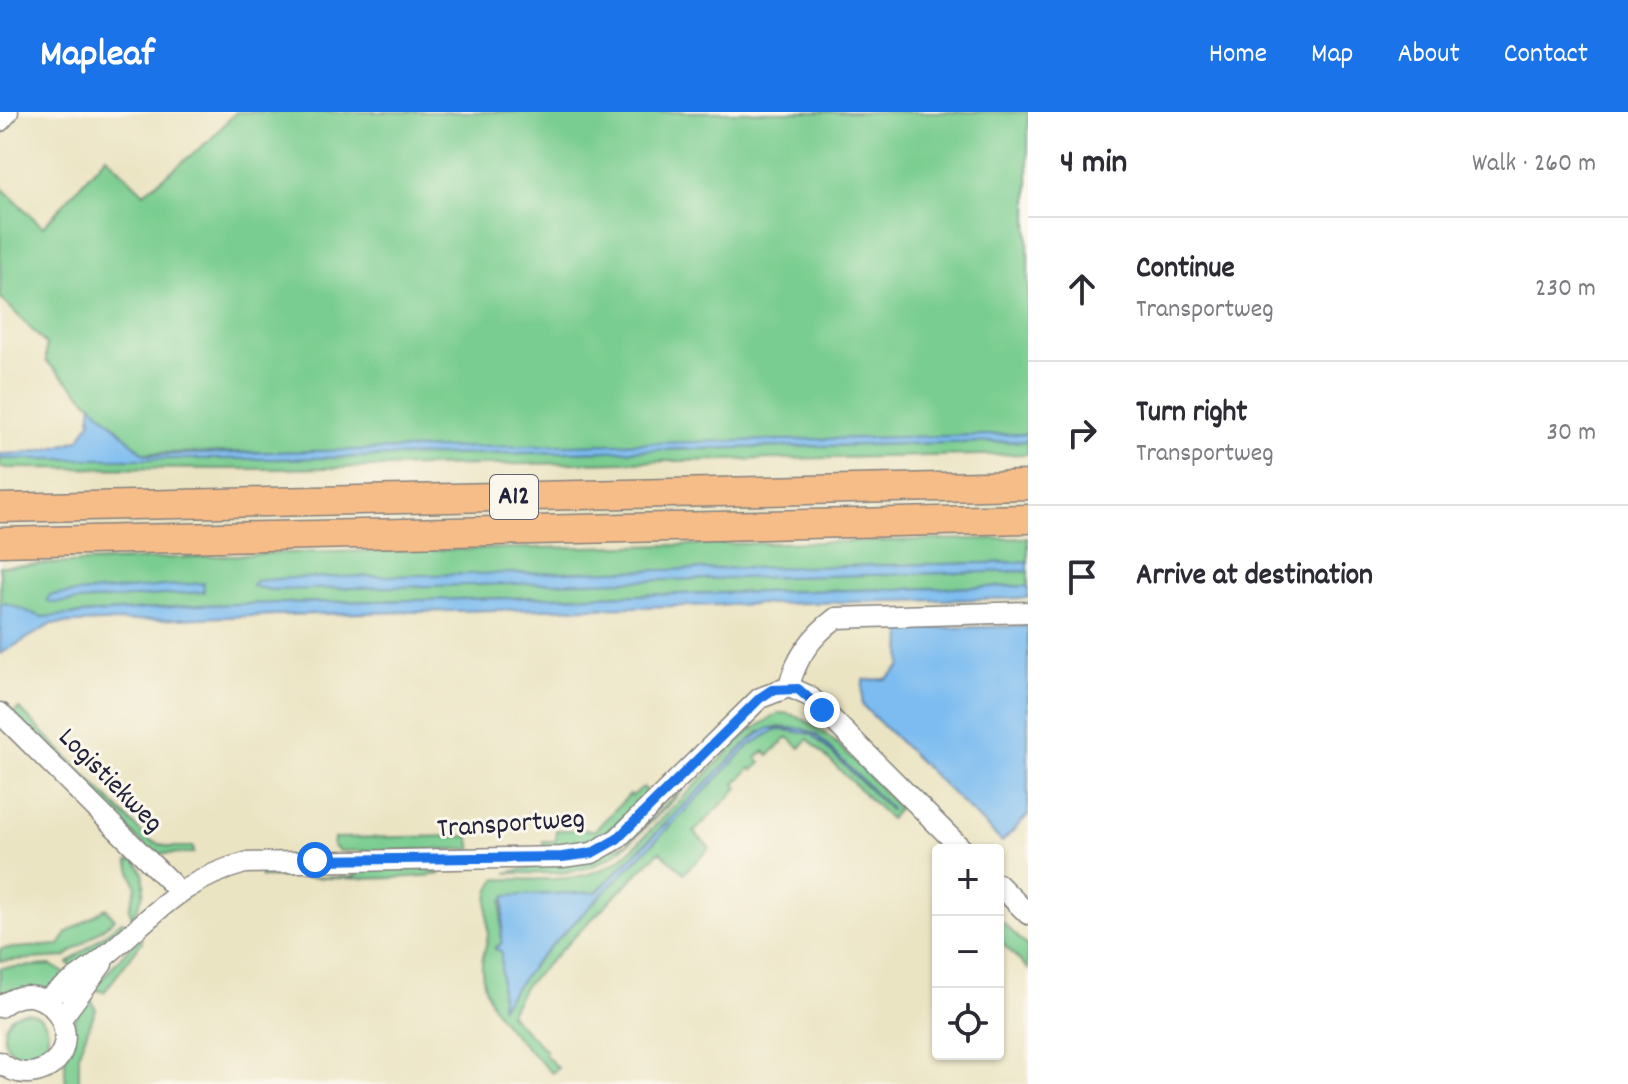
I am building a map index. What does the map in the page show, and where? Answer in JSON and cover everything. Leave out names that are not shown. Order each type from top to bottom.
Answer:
[{"type":"highway","name":"A12","points":[[0,508],[1028,485]]},
{"type":"highway","name":"A12","points":[[0,542],[1028,519]]},
{"type":"street","points":[[0,121],[8,112]]},
{"type":"street","points":[[957,844],[809,696],[789,687],[796,661],[836,618],[1028,612]]},
{"type":"street","name":"Transportweg","points":[[44,1001],[108,954],[179,891],[211,873],[245,863],[562,857],[592,853],[617,839],[760,698],[789,687]]},
{"type":"street","name":"Logistiekweg","points":[[0,713],[179,891]]},
{"type":"street","points":[[1004,890],[1028,914]]},
{"type":"street","name":"Transportweg","points":[[61,1019],[108,954]]},
{"type":"street","points":[[0,1062],[34,1078],[51,1064],[64,1043],[61,1019],[44,1001],[24,996],[1,1004]]},
{"type":"street","points":[[51,1064],[59,1084]]},
{"type":"green space","points":[[236,112],[1028,112],[1028,434],[396,451],[143,453],[46,361],[46,344],[0,297],[0,186],[43,227],[106,156],[144,193],[211,139]]},
{"type":"green space","points":[[1028,441],[1028,454],[275,469],[0,468],[0,459],[276,459]]},
{"type":"green space","points":[[1028,538],[1028,562],[256,581],[1028,571],[1028,586],[200,605],[42,617],[0,604],[0,566],[282,553]]},
{"type":"green space","points":[[19,708],[150,841],[169,847],[193,847],[194,853],[153,854],[13,713]]},
{"type":"green space","points":[[779,713],[794,715],[810,723],[844,750],[899,808],[890,819],[808,739],[800,748],[788,737],[769,755],[764,751],[756,758],[761,763],[753,770],[750,768],[735,784],[738,788],[694,832],[710,848],[684,873],[660,851],[524,987],[509,1014],[546,1051],[544,1054],[558,1068],[552,1073],[506,1026],[484,984],[482,963],[488,937],[488,897],[492,885],[496,879],[549,879],[583,875],[614,863],[629,852],[747,733]],"holes":[[[778,727],[803,729],[817,735],[891,811],[812,734],[777,729],[750,745],[538,959],[501,1006],[501,951],[495,947],[501,944],[502,901],[596,892],[759,732]]]},
{"type":"green space","points":[[684,786],[676,798],[636,836],[620,850],[604,860],[573,871],[506,873],[626,844]]},
{"type":"green space","points":[[643,787],[650,794],[614,826],[590,839],[543,849],[543,841],[556,841],[556,830],[595,830],[630,794],[632,796]]},
{"type":"green space","points":[[469,836],[472,849],[340,851],[333,846],[334,838]]},
{"type":"green space","points":[[134,860],[143,873],[144,888],[132,917],[129,909],[136,887],[128,861]]},
{"type":"green space","points":[[424,868],[441,874],[396,878],[309,878],[353,877],[362,869]]},
{"type":"green space","points":[[281,869],[290,877],[261,877],[261,870]]},
{"type":"green space","points":[[106,908],[115,919],[65,957],[0,961],[0,949],[59,945],[68,932]]},
{"type":"green space","points":[[122,921],[127,924],[75,971],[68,963]]},
{"type":"green space","points":[[1004,924],[1028,947],[1028,969],[1004,945]]},
{"type":"green space","points":[[140,935],[142,942],[104,992],[93,989]]},
{"type":"green space","points":[[51,965],[69,976],[47,988],[0,993],[0,968]]},
{"type":"green space","points":[[88,994],[96,1009],[79,1052],[79,1084],[66,1084],[65,1060],[69,1037]]},
{"type":"green space","points":[[26,1012],[41,1019],[48,1034],[41,1049],[26,1056],[11,1049],[4,1034],[11,1019]]},
{"type":"water","points":[[92,404],[143,453],[150,455],[1028,434],[1028,441],[276,459],[0,459],[0,454],[41,451],[80,439],[90,422]]},
{"type":"water","points":[[1028,562],[1028,571],[272,590],[252,586],[255,581],[289,578]]},
{"type":"water","points":[[203,583],[204,592],[51,603],[47,600],[50,595]]},
{"type":"water","points":[[1028,586],[1028,598],[274,615],[52,624],[0,654],[0,604],[6,603],[42,617],[200,605]]},
{"type":"water","points":[[1028,626],[1028,815],[1002,842],[862,705],[863,680],[886,679],[901,666],[902,629]]},
{"type":"water","points":[[769,728],[803,729],[817,735],[892,810],[812,734],[777,729],[750,745],[538,959],[501,1006],[501,951],[495,949],[501,944],[505,896],[597,892],[749,741]]},
{"type":"route","points":[[315,860],[562,857],[592,853],[617,839],[760,698],[772,690],[798,689],[822,710]]}]
